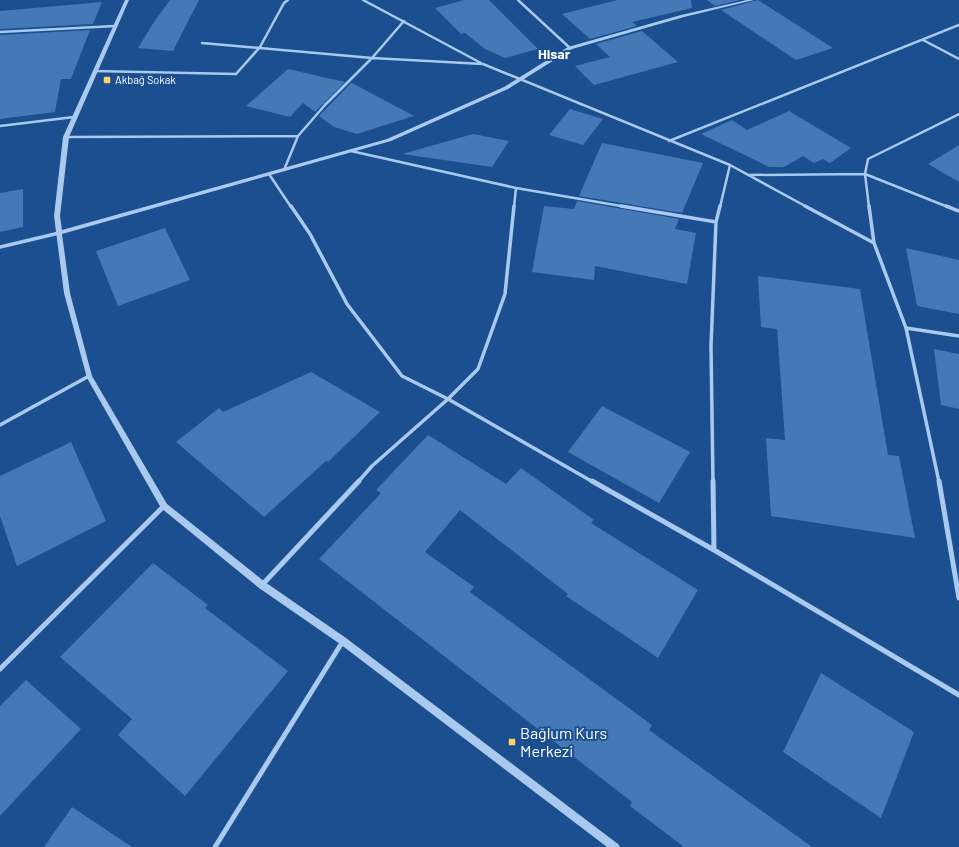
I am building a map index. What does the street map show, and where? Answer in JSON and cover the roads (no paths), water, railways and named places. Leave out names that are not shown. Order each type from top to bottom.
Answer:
[{"type":"street","points":[[127,0],[94,71],[66,137],[57,216],[67,293],[89,376],[164,506],[262,585],[343,641],[615,847]]},
{"type":"street","points":[[94,71],[236,74],[260,47],[284,3],[288,0]]},
{"type":"street","points":[[363,0],[483,64],[521,78],[669,141],[730,165],[874,243]]},
{"type":"street","points":[[518,0],[570,48]]},
{"type":"street","points":[[0,247],[59,233],[389,140],[506,88],[570,48],[683,16],[752,0]]},
{"type":"street","points":[[284,170],[298,136],[325,105],[372,58],[404,21]]},
{"type":"street","points":[[669,141],[725,117],[959,25]]},
{"type":"street","points":[[0,32],[115,26]]},
{"type":"street","points":[[923,40],[959,59]]},
{"type":"street","points":[[202,43],[372,58],[483,64]]},
{"type":"street","points":[[959,114],[868,159],[865,174],[874,243],[906,328],[937,469],[959,598]]},
{"type":"street","points":[[0,126],[74,117]]},
{"type":"street","points":[[66,137],[298,136]]},
{"type":"street","points":[[351,151],[516,188],[716,222]]},
{"type":"street","points":[[714,550],[711,346],[716,222],[730,165]]},
{"type":"street","points":[[269,174],[310,234],[347,304],[402,376],[448,399],[714,550],[959,695]]},
{"type":"street","points":[[747,175],[865,174],[959,211]]},
{"type":"street","points":[[262,585],[372,466],[448,399],[478,369],[505,294],[516,188]]},
{"type":"street","points":[[906,328],[959,336]]},
{"type":"street","points":[[0,425],[89,376]]},
{"type":"street","points":[[0,669],[164,506]]},
{"type":"street","points":[[215,847],[343,641]]},
{"type":"place","name":"Akbağ Sokak","points":[[107,80]]},
{"type":"place","name":"Bağlum Kurs Merkezi","points":[[512,742]]},
{"type":"district","name":"Hisar","points":[[554,54]]}]
